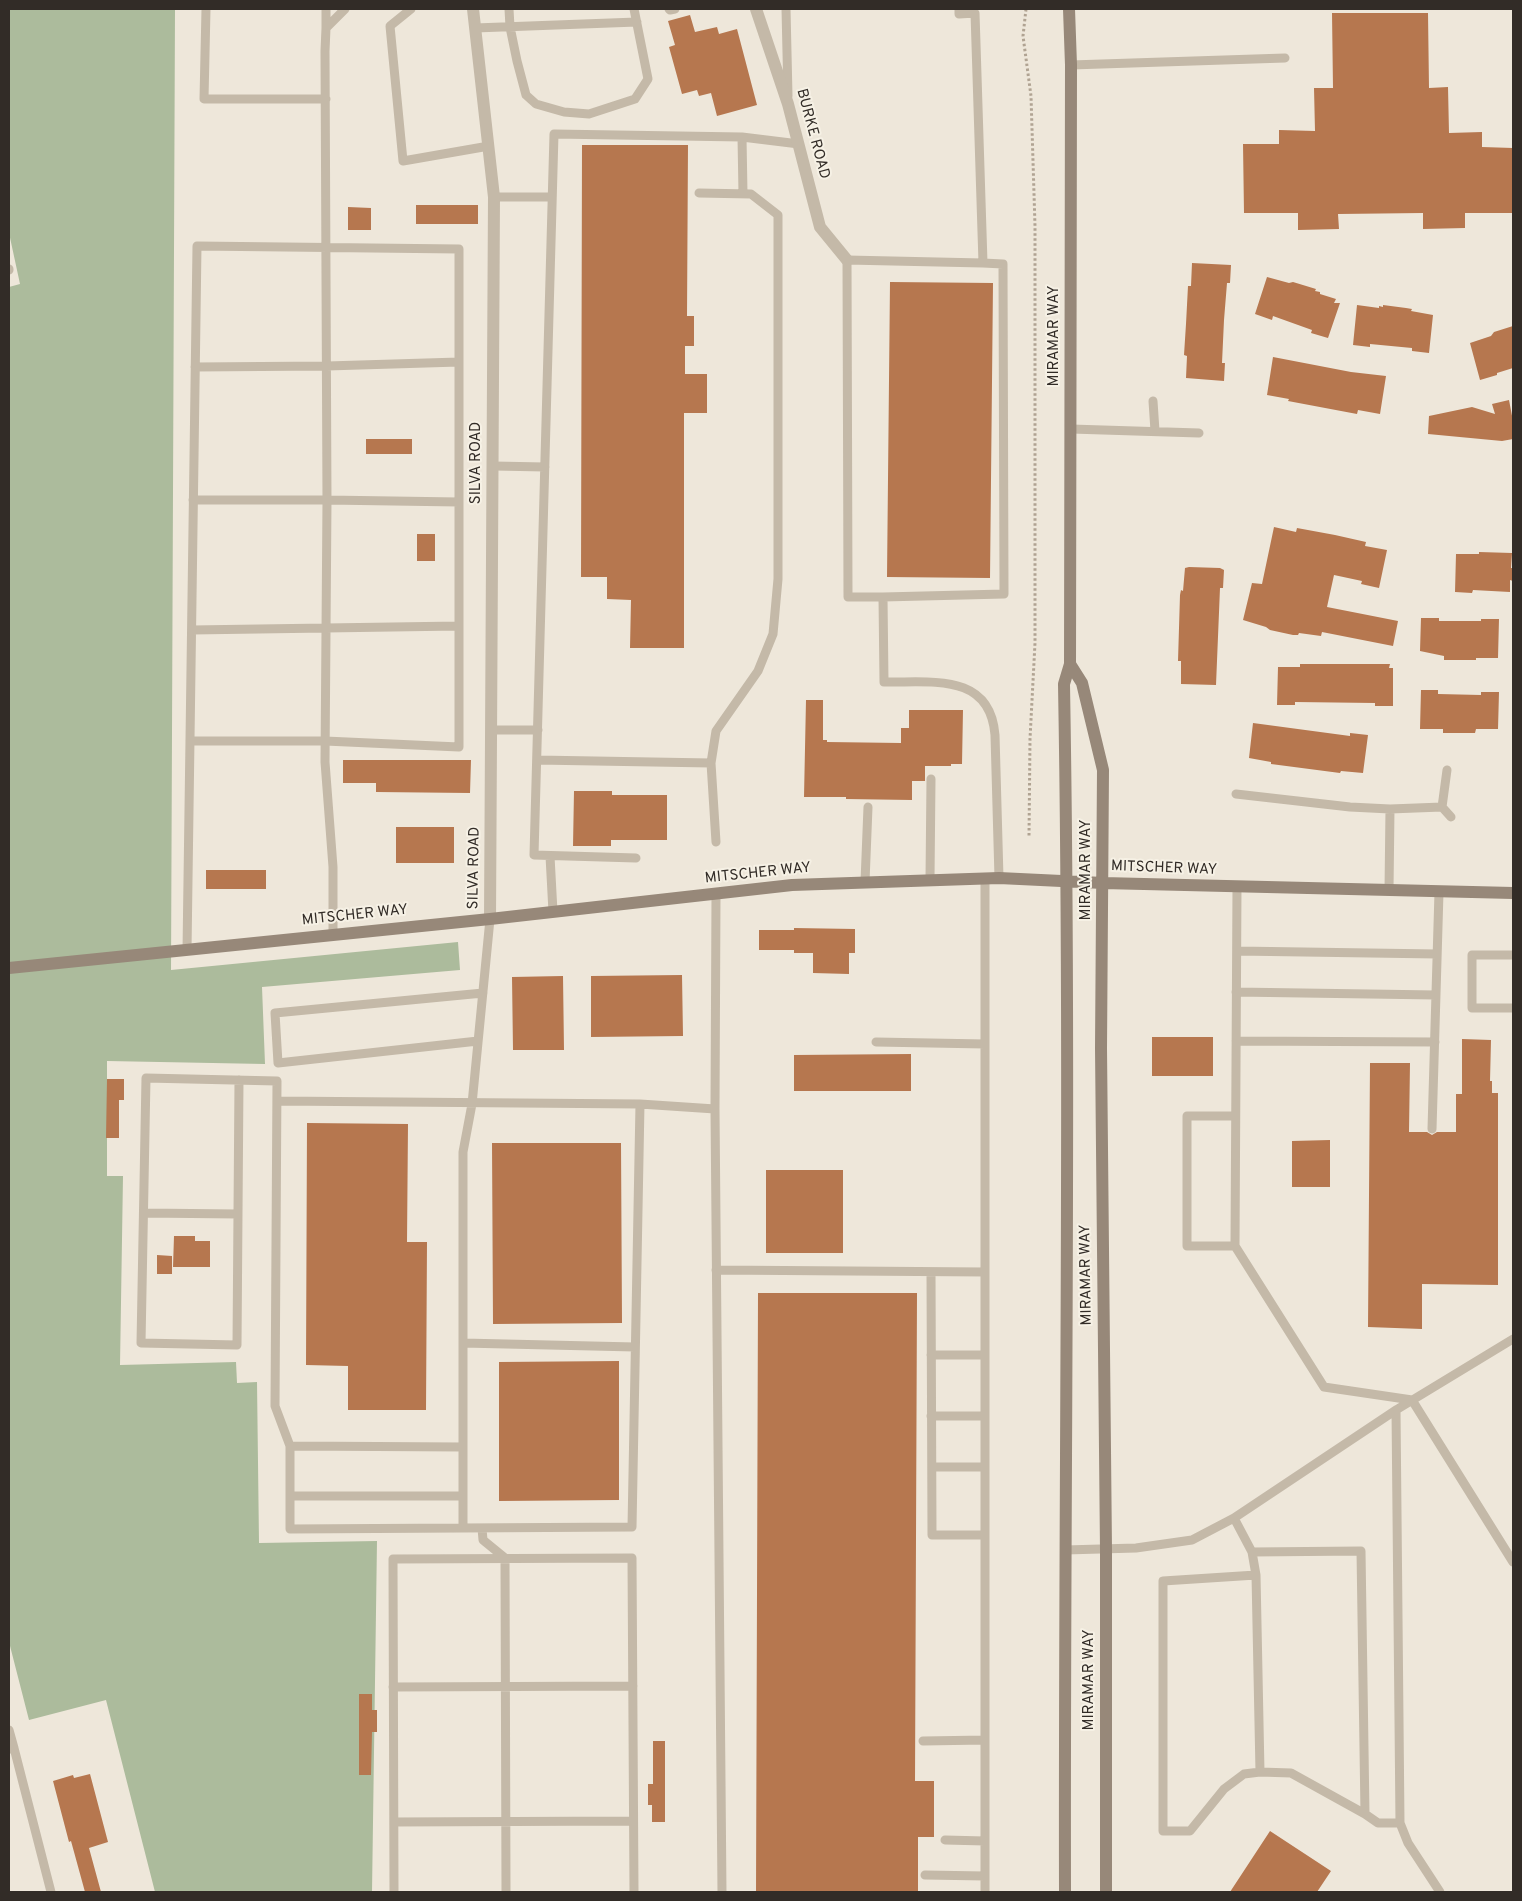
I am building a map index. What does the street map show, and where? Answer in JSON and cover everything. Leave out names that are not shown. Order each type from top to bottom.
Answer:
[{"type":"main road","name":"MIRAMAR WAY","points":[[1065,1892],[1064,1550],[1068,881],[1064,684],[1070,664],[1070,9]]},
{"type":"main road","name":"MIRAMAR WAY","points":[[1070,664],[1082,683],[1103,770],[1102,1058],[1106,1550],[1106,1892]]},
{"type":"main road","name":"MITSCHER WAY","points":[[9,968],[490,919],[792,885],[999,878],[1103,884],[1513,893]]},
{"type":"street","name":"SILVA ROAD","points":[[473,9],[494,197],[493,730],[490,919]]},
{"type":"street","name":"BURKE ROAD","points":[[756,9],[788,104],[820,227],[847,260]]},
{"type":"lane","points":[[206,9],[204,99],[326,99]]},
{"type":"lane","points":[[326,9],[327,500],[325,762],[333,867],[333,935]]},
{"type":"lane","points":[[326,28],[345,9]]},
{"type":"lane","points":[[411,9],[390,26],[403,160],[489,146]]},
{"type":"lane","points":[[509,9],[510,27],[526,95],[536,104],[554,110],[589,114],[635,99],[648,79],[634,9]]},
{"type":"lane","points":[[669,9],[675,9]]},
{"type":"lane","points":[[786,9],[788,104]]},
{"type":"lane","points":[[959,9],[959,14],[975,13],[983,263]]},
{"type":"lane","points":[[475,28],[637,22]]},
{"type":"lane","points":[[1071,65],[1285,58]]},
{"type":"lane","points":[[636,858],[534,855],[554,134],[742,137],[799,144]]},
{"type":"lane","points":[[742,137],[743,194]]},
{"type":"lane","points":[[699,193],[751,194],[778,215],[778,579],[773,634],[758,671],[716,731],[711,762],[716,842]]},
{"type":"lane","points":[[494,197],[552,197]]},
{"type":"lane","points":[[187,950],[197,246],[459,249],[458,747],[325,741],[190,741]]},
{"type":"lane","points":[[847,260],[983,263],[1003,264],[1004,594],[884,598],[848,596],[847,260]]},
{"type":"lane","points":[[195,368],[459,362]]},
{"type":"lane","points":[[1153,402],[1155,431]]},
{"type":"lane","points":[[1071,429],[1199,433]]},
{"type":"lane","points":[[494,466],[545,467]]},
{"type":"lane","points":[[193,500],[459,502]]},
{"type":"lane","points":[[884,598],[884,682],[954,684],[968,688],[980,696],[994,721],[999,878]]},
{"type":"lane","points":[[192,630],[459,626]]},
{"type":"lane","points":[[493,730],[538,730]]},
{"type":"lane","points":[[537,760],[711,762]]},
{"type":"lane","points":[[1447,770],[1442,807],[1451,817]]},
{"type":"lane","points":[[930,879],[931,779]]},
{"type":"lane","points":[[1236,794],[1298,802],[1390,809],[1442,807]]},
{"type":"lane","points":[[865,882],[868,806]]},
{"type":"lane","points":[[1390,809],[1390,890]]},
{"type":"lane","points":[[550,856],[553,912]]},
{"type":"lane","points":[[985,878],[985,1892]]},
{"type":"lane","points":[[1237,887],[1235,1246],[1324,1387],[1412,1400],[1513,1562]]},
{"type":"lane","points":[[1432,1129],[1439,892]]},
{"type":"lane","points":[[716,895],[715,1109],[722,1892]]},
{"type":"lane","points":[[463,1528],[463,1152],[472,1104],[490,919]]},
{"type":"lane","points":[[1236,951],[1437,954]]},
{"type":"lane","points":[[1513,954],[1472,955],[1472,1008],[1513,1008]]},
{"type":"lane","points":[[1236,992],[1436,995]]},
{"type":"lane","points":[[483,994],[275,1013],[278,1063],[275,1406],[290,1446],[290,1529],[632,1527],[640,1104]]},
{"type":"lane","points":[[278,1063],[478,1041]]},
{"type":"lane","points":[[1236,1041],[1435,1042]]},
{"type":"lane","points":[[876,1042],[985,1044]]},
{"type":"lane","points":[[240,1080],[237,1345],[141,1343],[146,1078],[240,1080],[278,1081]]},
{"type":"lane","points":[[277,1101],[640,1104],[715,1109]]},
{"type":"lane","points":[[1235,1116],[1187,1116],[1187,1246],[1235,1246]]},
{"type":"lane","points":[[144,1213],[238,1214]]},
{"type":"lane","points":[[716,1270],[986,1272]]},
{"type":"lane","points":[[931,1272],[932,1535],[986,1534]]},
{"type":"lane","points":[[1064,1550],[1106,1550],[1192,1540],[1234,1518],[1396,1410],[1513,1339]]},
{"type":"lane","points":[[463,1343],[635,1347]]},
{"type":"lane","points":[[931,1355],[986,1355]]},
{"type":"lane","points":[[1396,1410],[1400,1823],[1408,1843],[1440,1892]]},
{"type":"lane","points":[[931,1416],[986,1416]]},
{"type":"lane","points":[[290,1446],[463,1447]]},
{"type":"lane","points":[[932,1467],[986,1467]]},
{"type":"lane","points":[[290,1496],[463,1496]]},
{"type":"lane","points":[[1234,1518],[1252,1552],[1256,1575],[1260,1772]]},
{"type":"lane","points":[[482,1528],[483,1540],[505,1558]]},
{"type":"lane","points":[[1252,1552],[1361,1551],[1365,1814]]},
{"type":"lane","points":[[394,1892],[393,1558],[632,1558],[634,1892]]},
{"type":"lane","points":[[505,1558],[506,1892]]},
{"type":"lane","points":[[1256,1575],[1163,1581],[1164,1831],[1190,1831],[1224,1789],[1244,1774],[1260,1772],[1291,1773],[1378,1823],[1400,1823]]},
{"type":"lane","points":[[394,1687],[633,1686]]},
{"type":"lane","points":[[9,1730],[11,1749],[51,1892]]},
{"type":"lane","points":[[924,1741],[985,1740]]},
{"type":"lane","points":[[394,1822],[633,1821]]},
{"type":"lane","points":[[945,1840],[985,1841]]},
{"type":"lane","points":[[925,1875],[985,1876]]},
{"type":"path","points":[[1026,9],[1023,36],[1031,96],[1035,226],[1035,643],[1030,739],[1029,836]]},
{"type":"green space","points":[[9,9],[175,9],[171,970],[458,942],[460,970],[262,987],[265,1064],[107,1061],[107,1176],[123,1176],[120,1365],[236,1362],[237,1383],[257,1382],[259,1543],[377,1541],[372,1892],[155,1892],[106,1700],[29,1720],[9,1642],[9,287],[20,284],[9,233]]},
{"type":"building","points":[[1332,13],[1428,13],[1429,88],[1448,87],[1449,133],[1482,132],[1482,147],[1513,148],[1513,213],[1465,213],[1465,228],[1423,229],[1423,213],[1338,214],[1339,229],[1298,230],[1298,213],[1244,213],[1243,144],[1279,144],[1279,130],[1315,131],[1314,88],[1333,88]]},
{"type":"building","points":[[690,15],[695,32],[717,27],[719,34],[737,29],[757,105],[717,116],[711,93],[699,96],[697,90],[682,94],[669,47],[675,45],[668,21]]},
{"type":"building","points":[[582,145],[688,145],[687,316],[694,316],[694,346],[685,346],[685,374],[707,374],[707,413],[684,413],[684,648],[630,648],[631,600],[607,599],[607,577],[581,577]]},
{"type":"building","points":[[416,205],[478,205],[478,224],[416,224]]},
{"type":"building","points":[[348,207],[371,208],[371,230],[348,230]]},
{"type":"building","points":[[1192,263],[1231,265],[1230,283],[1227,283],[1224,320],[1222,363],[1225,363],[1224,381],[1186,378],[1187,356],[1184,355],[1188,286],[1191,286]]},
{"type":"building","points":[[1267,277],[1316,289],[1315,291],[1320,292],[1320,294],[1336,299],[1334,303],[1340,303],[1328,338],[1311,333],[1312,330],[1273,316],[1272,320],[1255,314]]},
{"type":"building","points":[[890,282],[993,283],[990,578],[887,577]]},
{"type":"building","points":[[1357,305],[1379,308],[1379,306],[1383,307],[1383,305],[1406,308],[1412,309],[1411,311],[1433,315],[1429,353],[1412,351],[1412,348],[1370,344],[1370,347],[1353,345]]},
{"type":"building","points":[[1513,326],[1513,368],[1480,380],[1470,343]]},
{"type":"building","points":[[1273,357],[1351,372],[1386,376],[1380,414],[1358,410],[1357,414],[1288,401],[1289,399],[1267,395]]},
{"type":"building","points":[[1509,400],[1513,421],[1513,439],[1502,441],[1428,434],[1429,416],[1472,407],[1495,414],[1492,404]]},
{"type":"building","points":[[366,439],[412,439],[412,454],[366,454]]},
{"type":"building","points":[[1274,527],[1296,532],[1297,528],[1335,535],[1366,542],[1365,546],[1387,550],[1379,588],[1361,584],[1362,581],[1334,575],[1327,607],[1398,621],[1393,646],[1322,632],[1321,636],[1299,633],[1298,635],[1293,635],[1270,630],[1243,620],[1252,583],[1262,584]]},
{"type":"building","points":[[417,534],[435,534],[435,561],[417,561]]},
{"type":"building","points":[[1479,552],[1512,553],[1511,568],[1513,568],[1513,581],[1510,580],[1510,592],[1473,590],[1472,593],[1455,592],[1456,554],[1479,554]]},
{"type":"building","points":[[1185,568],[1220,568],[1224,570],[1223,588],[1220,588],[1216,685],[1181,684],[1181,661],[1178,661],[1180,595],[1181,590],[1183,591]]},
{"type":"building","points":[[1421,618],[1439,618],[1439,621],[1499,619],[1498,658],[1444,660],[1444,656],[1420,651]]},
{"type":"building","points":[[1300,664],[1390,664],[1389,668],[1393,668],[1393,706],[1375,706],[1375,703],[1295,702],[1295,705],[1277,705],[1278,667],[1300,667]]},
{"type":"building","points":[[1421,690],[1438,690],[1438,694],[1481,695],[1481,692],[1499,692],[1498,729],[1476,729],[1475,733],[1443,733],[1443,729],[1420,729]]},
{"type":"building","points":[[806,700],[823,700],[823,740],[827,740],[827,742],[901,743],[901,728],[909,728],[909,710],[963,710],[962,764],[925,766],[925,781],[912,781],[912,800],[804,797]]},
{"type":"building","points":[[1253,723],[1350,736],[1350,733],[1368,735],[1363,773],[1341,771],[1340,773],[1271,764],[1271,762],[1249,758]]},
{"type":"building","points":[[343,760],[471,760],[470,793],[376,792],[376,783],[343,783]]},
{"type":"building","points":[[574,791],[612,791],[612,795],[667,795],[667,840],[611,840],[611,846],[573,846]]},
{"type":"building","points":[[396,827],[454,827],[454,863],[396,863]]},
{"type":"building","points":[[206,870],[266,870],[266,889],[206,889]]},
{"type":"building","points":[[794,928],[855,929],[855,953],[849,953],[849,974],[813,973],[813,953],[794,953],[794,950],[759,950],[759,930],[794,930]]},
{"type":"building","points":[[682,975],[683,1036],[591,1037],[591,976]]},
{"type":"building","points":[[563,976],[564,1050],[513,1050],[512,977]]},
{"type":"building","points":[[1152,1037],[1213,1037],[1213,1076],[1152,1076]]},
{"type":"building","points":[[1462,1039],[1491,1040],[1490,1081],[1492,1081],[1492,1093],[1498,1093],[1498,1285],[1422,1284],[1422,1329],[1368,1327],[1370,1063],[1410,1063],[1409,1132],[1427,1132],[1432,1135],[1437,1132],[1456,1132],[1456,1094],[1462,1094]]},
{"type":"building","points":[[911,1054],[911,1091],[794,1091],[794,1055]]},
{"type":"building","points":[[107,1079],[124,1079],[124,1100],[119,1100],[119,1138],[106,1138]]},
{"type":"building","points":[[307,1123],[408,1124],[407,1242],[427,1242],[426,1410],[348,1410],[348,1366],[306,1365]]},
{"type":"building","points":[[1330,1140],[1330,1187],[1292,1187],[1292,1141]]},
{"type":"building","points":[[492,1143],[621,1143],[622,1323],[493,1324]]},
{"type":"building","points":[[766,1170],[843,1170],[843,1253],[766,1253]]},
{"type":"building","points":[[174,1236],[195,1236],[195,1241],[210,1241],[210,1267],[173,1267]]},
{"type":"building","points":[[157,1255],[172,1256],[172,1274],[157,1274]]},
{"type":"building","points":[[758,1293],[917,1293],[915,1781],[934,1781],[934,1837],[918,1837],[918,1892],[756,1892]]},
{"type":"building","points":[[619,1361],[619,1500],[499,1501],[499,1362]]},
{"type":"building","points":[[359,1694],[372,1694],[372,1710],[377,1710],[377,1732],[372,1732],[371,1775],[359,1775]]},
{"type":"building","points":[[653,1741],[665,1741],[665,1822],[652,1822],[652,1805],[648,1805],[648,1784],[653,1784]]},
{"type":"building","points":[[90,1774],[108,1842],[89,1848],[101,1892],[85,1892],[71,1841],[69,1842],[53,1781],[73,1775],[74,1778]]},
{"type":"building","points":[[1270,1831],[1331,1871],[1317,1892],[1230,1892]]}]
